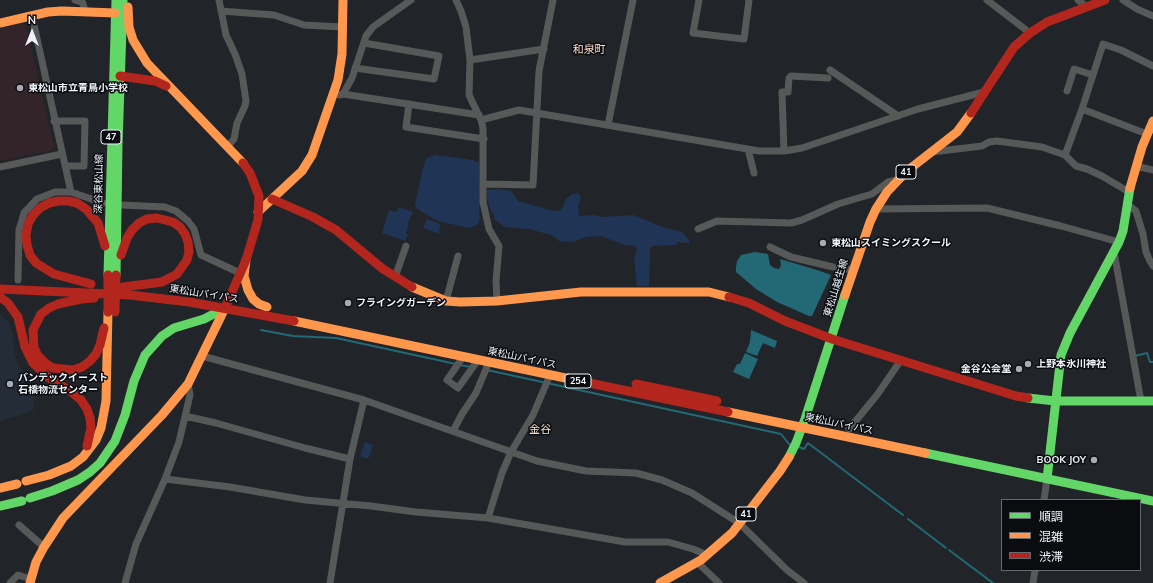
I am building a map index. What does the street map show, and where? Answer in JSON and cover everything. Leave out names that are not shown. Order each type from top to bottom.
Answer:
[{"type":"main road","name":"深谷東松山線","points":[[112,275],[116,0]]},
{"type":"main road","points":[[0,488],[49,475],[71,466],[91,449],[101,428],[107,386],[111,312],[123,0]]},
{"type":"main road","points":[[31,581],[36,562],[63,518],[162,415],[188,384],[246,260],[255,231],[259,196],[255,184],[242,161],[172,89],[139,51],[133,40],[129,27],[128,0]]},
{"type":"main road","points":[[258,212],[296,177],[307,165],[312,155],[338,80],[342,54],[343,0]]},
{"type":"main road","name":"東松山越生線","points":[[660,583],[697,562],[722,542],[739,523],[783,466],[796,443],[803,424],[870,222],[887,192],[907,171],[957,132],[966,121],[1014,47],[1030,33],[1047,22],[1105,0]]},
{"type":"main road","points":[[0,23],[62,11],[115,13]]},
{"type":"main road","points":[[120,76],[155,81],[172,89]]},
{"type":"main road","points":[[1047,475],[1059,366],[1064,346],[1119,242],[1123,231],[1129,192],[1136,166],[1153,120]]},
{"type":"main road","points":[[272,199],[313,217],[336,230],[383,269],[395,277],[415,289],[446,301],[497,301],[581,292],[709,292],[749,303],[785,321],[832,339],[1016,396],[1055,401],[1153,401]]},
{"type":"main road","points":[[91,284],[70,279],[44,270],[30,255],[26,235],[28,224],[33,215],[40,208],[49,203],[68,201],[77,203],[93,215],[102,233],[112,275]]},
{"type":"main road","points":[[112,275],[126,238],[139,223],[147,219],[157,218],[173,222],[180,227],[188,242],[189,252],[188,260],[177,274],[162,282],[123,287]]},
{"type":"main road","points":[[246,260],[244,276],[248,290],[253,299],[267,308]]},
{"type":"main road","points":[[0,280],[22,281]]},
{"type":"main road","name":"東松山バイパス","points":[[47,282],[91,284],[155,290],[226,304],[550,375],[803,424],[849,429],[1153,501]]},
{"type":"main road","name":"東松山バイパス","points":[[0,289],[130,295],[267,308],[803,424],[1047,475],[1153,493]]},
{"type":"main road","points":[[111,312],[96,354],[82,367],[73,370],[53,368],[38,356],[34,348],[33,330],[38,318],[49,308],[58,304],[81,299],[130,295]]},
{"type":"main road","points":[[0,297],[8,303],[18,317],[25,347],[33,363],[48,377],[73,393],[81,400],[87,409],[91,428],[88,444],[79,458],[71,466]]},
{"type":"main road","points":[[0,506],[64,486],[78,480],[90,472],[108,453],[120,428],[139,368],[153,345],[162,336],[174,328],[188,322],[204,319],[226,304]]},
{"type":"main road","points":[[64,486],[81,474],[90,464],[105,440],[109,427],[114,389],[111,312]]},
{"type":"street","points":[[75,0],[83,3],[85,12]]},
{"type":"street","points":[[219,0],[226,35],[242,74],[246,101],[237,123],[234,139],[228,146]]},
{"type":"street","points":[[343,94],[352,78],[366,36],[374,27],[411,0]]},
{"type":"street","points":[[456,0],[466,27],[470,60],[469,95],[480,118],[484,139],[483,202],[488,223],[499,246],[496,281],[497,301]]},
{"type":"street","points":[[484,184],[533,185],[538,114],[539,71],[553,0]]},
{"type":"street","points":[[608,125],[633,0]]},
{"type":"street","points":[[699,0],[693,33],[744,39],[749,0]]},
{"type":"street","points":[[987,0],[1030,33]]},
{"type":"street","points":[[1078,0],[1087,7]]},
{"type":"street","points":[[1123,0],[1137,9],[1153,16]]},
{"type":"street","points":[[221,10],[274,15],[304,25],[342,27]]},
{"type":"street","points":[[32,16],[71,192]]},
{"type":"street","points":[[355,68],[434,79],[439,56],[364,43]]},
{"type":"street","points":[[1065,155],[1082,109],[1102,44],[1121,50],[1153,66]]},
{"type":"street","points":[[470,60],[544,49]]},
{"type":"street","points":[[1067,91],[1074,69],[1093,75]]},
{"type":"street","points":[[830,70],[898,116]]},
{"type":"street","points":[[784,151],[782,92],[788,92],[789,78],[792,76],[828,78]]},
{"type":"street","points":[[333,96],[343,94],[409,104],[480,118],[516,110],[760,151],[784,151],[802,148],[924,107],[984,92]]},
{"type":"street","points":[[409,104],[406,127],[484,139]]},
{"type":"street","points":[[1082,109],[1147,134]]},
{"type":"street","points":[[54,120],[85,121],[84,166],[65,166]]},
{"type":"street","points":[[932,152],[982,146],[989,142],[997,141],[1042,147],[1065,155],[1076,166],[1087,168],[1129,192]]},
{"type":"street","points":[[748,149],[754,173]]},
{"type":"street","points":[[0,167],[62,154]]},
{"type":"street","points":[[1136,166],[1153,170]]},
{"type":"street","points":[[698,229],[717,221],[776,223],[796,221],[838,204],[872,194],[888,182],[897,180]]},
{"type":"street","points":[[22,281],[18,230],[24,213],[37,199],[55,192],[71,192],[103,203]]},
{"type":"street","points":[[1127,204],[1136,211],[1143,234],[1146,252],[1153,266]]},
{"type":"street","points":[[122,205],[165,207],[176,211],[188,221],[194,229],[201,255],[240,272]]},
{"type":"street","points":[[876,209],[987,208],[1119,242]]},
{"type":"street","points":[[395,277],[406,246]]},
{"type":"street","points":[[770,247],[791,257],[853,270]]},
{"type":"street","points":[[1114,252],[1141,401]]},
{"type":"street","points":[[446,301],[458,256]]},
{"type":"street","points":[[202,356],[364,400],[537,461],[586,471],[636,473],[662,480],[692,493],[739,523],[787,570],[804,583]]},
{"type":"street","points":[[463,357],[447,380],[458,388],[478,360]]},
{"type":"street","points":[[849,429],[877,395],[901,360]]},
{"type":"street","points":[[453,431],[476,393],[489,362]]},
{"type":"street","points":[[488,518],[502,473],[511,452],[533,415],[550,375]]},
{"type":"street","points":[[125,583],[136,544],[165,479],[179,442],[190,395],[188,384]]},
{"type":"street","points":[[330,583],[350,459],[364,400]]},
{"type":"street","points":[[186,416],[350,459]]},
{"type":"street","points":[[1044,499],[1047,475]]},
{"type":"street","points":[[165,479],[230,487],[305,500],[488,518],[624,542],[668,542],[693,548],[707,555]]},
{"type":"street","points":[[19,525],[44,547]]},
{"type":"street","points":[[697,562],[719,583]]},
{"type":"street","points":[[1034,583],[1035,571]]},
{"type":"street","points":[[10,583],[18,575],[31,581]]},
{"type":"shaded area","name":"東松山市立青鳥小学校","points":[[24,23],[26,25],[54,147],[52,150],[0,161],[0,29]]},
{"type":"shaded area","points":[[435,155],[473,160],[479,163],[479,194],[481,201],[479,207],[480,219],[477,225],[470,228],[441,222],[416,208],[415,204],[424,164],[427,158]]},
{"type":"shaded area","points":[[499,189],[511,191],[518,201],[554,211],[559,211],[566,199],[571,195],[578,193],[581,198],[578,206],[579,216],[594,215],[602,217],[633,215],[663,227],[682,232],[689,239],[689,243],[677,242],[677,245],[652,246],[650,248],[649,286],[637,286],[634,259],[637,249],[634,245],[627,246],[601,236],[586,237],[573,242],[559,241],[554,236],[529,229],[505,227],[494,219],[494,215],[487,200],[487,190]]},
{"type":"shaded area","points":[[398,207],[413,212],[408,223],[406,233],[408,234],[405,241],[382,233],[389,210],[396,212]]},
{"type":"shaded area","points":[[427,219],[440,224],[439,234],[423,228]]},
{"type":"shaded area","points":[[755,252],[768,254],[770,265],[774,268],[779,269],[781,265],[780,259],[831,275],[812,316],[777,302],[756,289],[736,272],[737,261],[741,255]]},
{"type":"shaded area","name":"バンテックイースト 石橋物流センター","points":[[0,313],[9,323],[13,335],[14,351],[18,364],[27,378],[40,390],[35,396],[33,411],[0,421]]},
{"type":"shaded area","points":[[751,330],[777,341],[775,348],[763,343],[757,356],[746,352],[750,342]]},
{"type":"shaded area","points":[[745,353],[758,359],[749,379],[733,372],[737,364],[740,364]]},
{"type":"shaded area","points":[[365,442],[373,445],[368,459],[360,456]]},
{"type":"waterway","points":[[261,330],[293,336],[336,338],[456,364]]},
{"type":"waterway","points":[[1135,354],[1135,356],[1147,353],[1150,362],[1153,362]]},
{"type":"waterway","points":[[460,365],[471,367]]},
{"type":"waterway","points":[[487,370],[781,434],[791,445]]},
{"type":"waterway","points":[[799,447],[804,449],[808,443],[903,515]]},
{"type":"waterway","points":[[908,519],[946,548]]},
{"type":"waterway","points":[[949,550],[993,583]]},
{"type":"traffic: fast","points":[[108,275],[116,0]]},
{"type":"traffic: fast","points":[[116,275],[118,144],[123,0]]},
{"type":"traffic: fast","points":[[1047,479],[1061,355],[1070,333],[1119,242],[1123,231],[1130,188]]},
{"type":"traffic: fast","points":[[789,457],[805,419],[845,295]]},
{"type":"traffic: fast","points":[[30,498],[78,480],[100,463],[115,441],[125,415],[134,381],[145,355],[162,336],[174,328],[204,319],[225,308]]},
{"type":"traffic: fast","points":[[1028,398],[1055,401],[1153,401]]},
{"type":"traffic: fast","points":[[925,453],[1153,501]]},
{"type":"traffic: fast","points":[[0,506],[22,501]]},
{"type":"traffic: slow","points":[[258,212],[302,171],[312,155],[338,80],[342,54],[343,0]]},
{"type":"traffic: slow","points":[[128,7],[129,27],[133,40],[147,63],[243,163]]},
{"type":"traffic: slow","points":[[0,23],[48,12],[62,11],[115,13]]},
{"type":"traffic: slow","points":[[845,295],[870,222],[887,192],[907,171],[957,132],[971,113]]},
{"type":"traffic: slow","points":[[1130,188],[1142,147],[1153,121]]},
{"type":"traffic: slow","points":[[246,260],[244,276],[248,290],[253,299],[259,304],[267,307]]},
{"type":"traffic: slow","points":[[412,287],[446,301],[460,302],[497,301],[581,292],[709,292],[729,297]]},
{"type":"traffic: slow","points":[[30,583],[36,562],[63,518],[162,415],[188,384],[225,308]]},
{"type":"traffic: slow","points":[[26,481],[49,475],[71,466],[83,457],[96,440],[101,428],[106,401],[108,312]]},
{"type":"traffic: slow","points":[[294,321],[575,380]]},
{"type":"traffic: slow","points":[[728,412],[925,453]]},
{"type":"traffic: slow","points":[[660,583],[701,560],[732,533],[789,457]]},
{"type":"traffic: slow","points":[[0,488],[17,484]]},
{"type":"traffic: jam","points":[[971,113],[1014,47],[1030,33],[1047,22],[1105,0]]},
{"type":"traffic: jam","points":[[120,76],[155,81],[166,86]]},
{"type":"traffic: jam","points":[[225,308],[246,260],[258,220],[259,196],[250,173],[243,163]]},
{"type":"traffic: jam","points":[[272,199],[313,217],[336,230],[383,269],[412,287]]},
{"type":"traffic: jam","points":[[91,284],[54,274],[36,263],[30,255],[27,245],[26,235],[28,224],[33,215],[40,208],[49,203],[58,201],[77,203],[86,209],[98,223],[105,246]]},
{"type":"traffic: jam","points":[[121,255],[127,238],[132,230],[139,223],[147,219],[157,218],[173,222],[180,227],[188,242],[189,252],[187,260],[177,274],[162,282],[123,287]]},
{"type":"traffic: jam","points":[[108,275],[108,312]]},
{"type":"traffic: jam","points":[[115,312],[116,275]]},
{"type":"traffic: jam","points":[[0,289],[130,295],[189,302],[294,321]]},
{"type":"traffic: jam","points":[[0,297],[8,303],[18,317],[25,347],[33,363],[48,377],[73,393],[81,400],[87,409],[91,428],[87,446]]},
{"type":"traffic: jam","points":[[729,297],[749,303],[785,321],[832,339],[1016,396],[1028,398]]},
{"type":"traffic: jam","points":[[94,298],[58,304],[41,314],[33,330],[34,348],[38,356],[53,368],[73,370],[82,367],[96,354],[104,328]]},
{"type":"traffic: jam","points":[[575,380],[728,412]]},
{"type":"traffic: jam","points":[[636,384],[717,401]]},
{"type":"place","name":"東松山市立青鳥小学校","points":[[20,88]]},
{"type":"place","name":"東松山スイミングスクール","points":[[823,243]]},
{"type":"place","name":"フライングガーデン","points":[[348,303]]},
{"type":"place","name":"上野本氷川神社","points":[[1028,364]]},
{"type":"place","name":"金谷公会堂","points":[[1019,369]]},
{"type":"place","name":"バンテックイースト 石橋物流センター","points":[[10,384]]},
{"type":"place","name":"BOOK JOY","points":[[1094,460]]},
{"type":"district","name":"和泉町","points":[[589,50]]},
{"type":"district","name":"金谷","points":[[540,430]]}]
